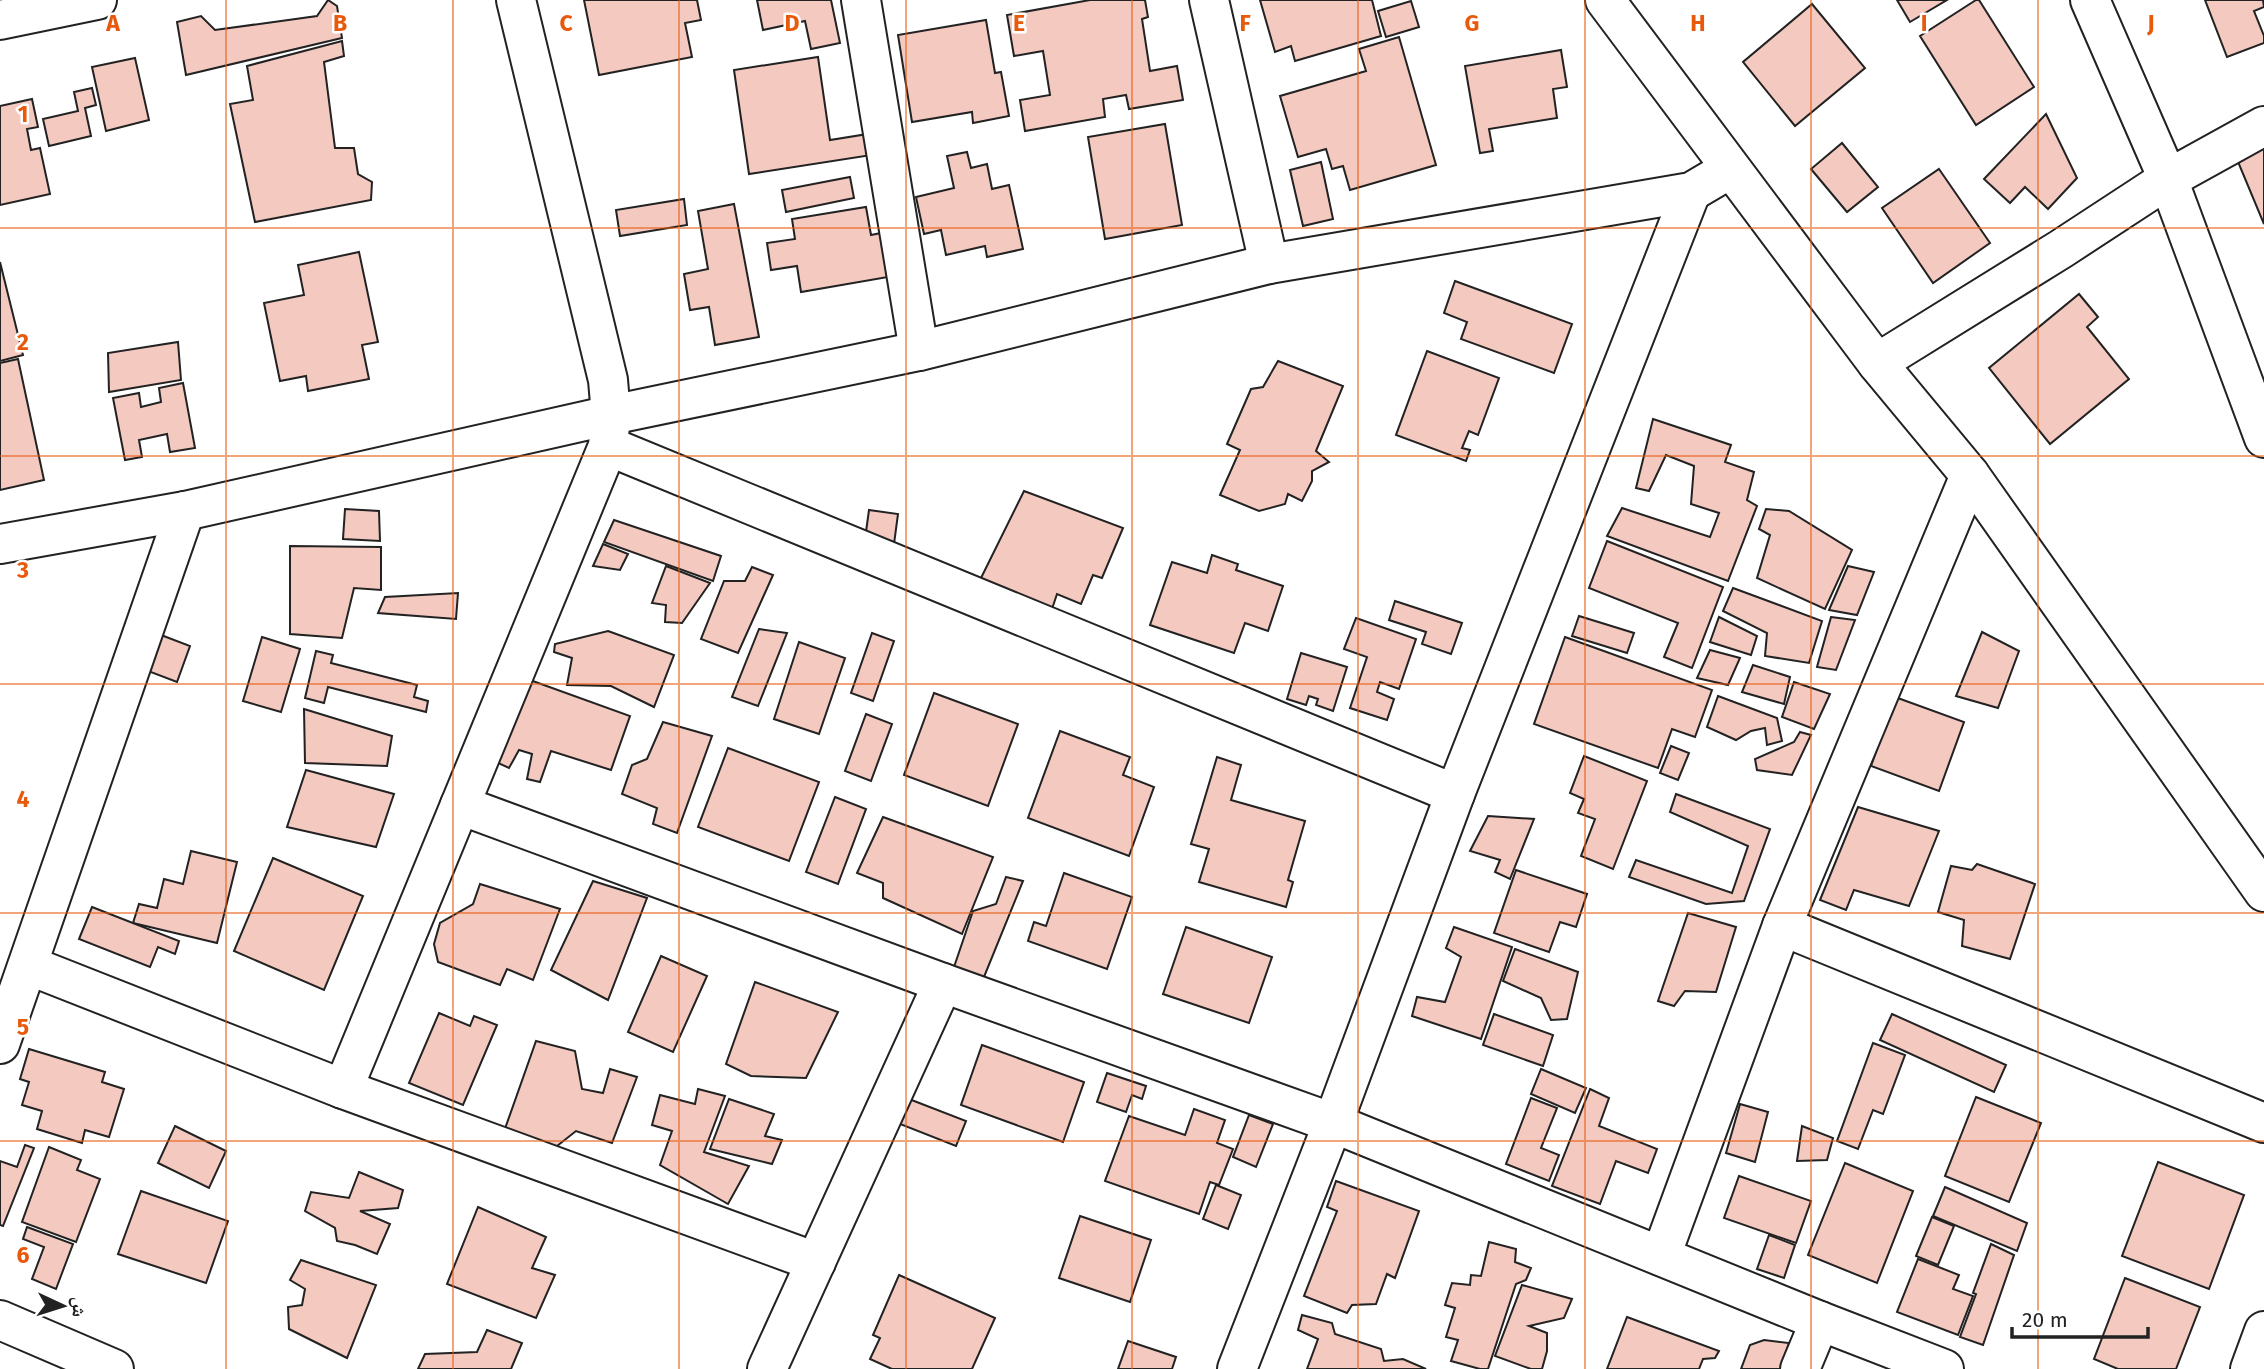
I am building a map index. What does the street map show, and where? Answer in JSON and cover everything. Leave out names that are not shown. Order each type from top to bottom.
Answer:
[{"type":"street","points":[[0,20],[55,5],[97,0]]},
{"type":"street","points":[[344,1088],[609,430],[608,380],[516,0]]},
{"type":"street","points":[[861,0],[919,351]]},
{"type":"street","points":[[1209,0],[1269,264]]},
{"type":"street","points":[[1605,0],[1877,363],[1970,475],[2264,892]]},
{"type":"street","points":[[2090,0],[2168,179],[2264,438]]},
{"type":"street","points":[[1877,363],[2168,179],[2264,125]]},
{"type":"street","points":[[0,544],[609,430],[1269,264],[1691,192],[1730,169]]},
{"type":"street","points":[[1237,1369],[1333,1124],[1455,794],[1691,192]]},
{"type":"street","points":[[609,430],[1455,794]]},
{"type":"street","points":[[1661,1256],[1782,926],[1970,475]]},
{"type":"street","points":[[0,1044],[185,511]]},
{"type":"street","points":[[460,805],[1333,1124],[1944,1369]]},
{"type":"street","points":[[1782,926],[2264,1123]]},
{"type":"street","points":[[28,965],[344,1088],[816,1262]]},
{"type":"street","points":[[768,1369],[943,983]]},
{"type":"street","points":[[0,1320],[114,1369]]},
{"type":"street","points":[[1800,1369],[1820,1321]]},
{"type":"street","points":[[2250,1369],[2264,1331]]},
{"type":"building","points":[[328,0],[337,6],[342,38],[186,75],[177,22],[201,16],[215,30],[317,16]]},
{"type":"building","points":[[584,0],[697,0],[701,20],[685,23],[692,57],[599,75]]},
{"type":"building","points":[[757,0],[831,0],[840,43],[811,49],[805,21],[763,30]]},
{"type":"building","points":[[1090,0],[1145,0],[1148,17],[1142,19],[1150,71],[1177,66],[1183,100],[1129,109],[1126,95],[1103,99],[1105,117],[1025,131],[1020,100],[1050,95],[1043,51],[1014,56],[1007,15]]},
{"type":"building","points":[[1260,0],[1372,0],[1381,36],[1295,61],[1291,46],[1275,52]]},
{"type":"building","points":[[1897,0],[1947,0],[1910,22]]},
{"type":"building","points":[[1979,0],[2034,87],[1976,125],[1920,36]]},
{"type":"building","points":[[2205,0],[2263,0],[2264,7],[2254,11],[2264,43],[2227,57]]},
{"type":"building","points":[[1411,1],[1419,27],[1386,37],[1378,11]]},
{"type":"building","points":[[1812,4],[1865,68],[1795,126],[1743,62]]},
{"type":"building","points":[[986,20],[995,73],[1001,72],[1009,116],[973,123],[972,112],[912,122],[898,35]]},
{"type":"building","points":[[1399,37],[1436,165],[1350,190],[1343,166],[1332,169],[1326,149],[1298,157],[1280,96],[1366,71],[1359,49]]},
{"type":"building","points":[[342,41],[344,56],[324,62],[335,148],[354,148],[358,174],[372,182],[371,200],[255,222],[230,104],[253,100],[247,66]]},
{"type":"building","points":[[1561,50],[1567,87],[1553,89],[1557,118],[1489,129],[1493,151],[1480,153],[1465,66]]},
{"type":"building","points":[[818,57],[830,140],[874,133],[878,154],[749,174],[734,70]]},
{"type":"building","points":[[135,58],[149,120],[106,131],[92,67]]},
{"type":"building","points":[[92,88],[96,105],[85,108],[91,136],[49,146],[43,119],[78,111],[74,92]]},
{"type":"building","points":[[32,99],[38,127],[27,129],[31,150],[40,148],[50,194],[0,205],[0,106]]},
{"type":"building","points":[[2046,114],[2077,178],[2048,209],[2025,187],[2010,203],[1984,179]]},
{"type":"building","points":[[1165,124],[1182,225],[1105,239],[1088,137]]},
{"type":"building","points":[[1842,143],[1878,187],[1847,212],[1811,169]]},
{"type":"building","points":[[2264,145],[2264,224],[2236,157]]},
{"type":"building","points":[[967,152],[971,168],[987,164],[992,189],[1009,185],[1023,249],[987,257],[985,246],[946,255],[941,230],[924,234],[916,197],[954,188],[947,156]]},
{"type":"building","points":[[1321,162],[1333,219],[1303,226],[1290,170]]},
{"type":"building","points":[[1939,169],[1990,243],[1933,283],[1882,208]]},
{"type":"building","points":[[850,177],[854,198],[786,212],[782,190]]},
{"type":"building","points":[[684,199],[687,225],[620,236],[616,210]]},
{"type":"building","points":[[734,204],[759,337],[715,345],[709,307],[690,310],[684,274],[708,269],[698,211]]},
{"type":"building","points":[[866,207],[871,235],[881,233],[888,277],[801,292],[797,266],[771,270],[767,243],[795,239],[792,219]]},
{"type":"building","points":[[359,252],[378,342],[362,345],[369,379],[308,391],[306,376],[280,381],[264,303],[304,295],[298,265]]},
{"type":"building","points":[[0,262],[23,355],[0,361]]},
{"type":"building","points":[[1455,281],[1572,324],[1554,373],[1461,339],[1467,322],[1444,313]]},
{"type":"building","points":[[2079,294],[2098,317],[2087,327],[2129,379],[2050,444],[1989,368]]},
{"type":"building","points":[[178,342],[181,380],[109,392],[108,353]]},
{"type":"building","points":[[1427,351],[1499,378],[1478,435],[1469,431],[1462,448],[1470,450],[1466,461],[1396,435]]},
{"type":"building","points":[[18,359],[44,480],[0,490],[0,363]]},
{"type":"building","points":[[1278,361],[1343,386],[1316,451],[1329,462],[1312,471],[1312,481],[1302,501],[1288,494],[1285,504],[1259,511],[1220,495],[1240,450],[1227,444],[1251,389],[1263,387]]},
{"type":"building","points":[[183,383],[195,448],[170,452],[167,434],[139,440],[142,457],[125,460],[113,398],[139,393],[141,407],[161,402],[159,388]]},
{"type":"building","points":[[1653,419],[1731,445],[1725,462],[1754,472],[1747,500],[1757,506],[1728,581],[1607,536],[1622,508],[1710,537],[1719,513],[1691,504],[1694,466],[1666,455],[1649,491],[1636,488]]},
{"type":"building","points":[[1024,491],[1123,528],[1102,578],[1093,575],[1081,604],[1057,594],[1052,609],[980,580]]},
{"type":"building","points":[[345,509],[379,511],[380,541],[343,539]]},
{"type":"building","points":[[1766,509],[1789,511],[1852,550],[1825,609],[1757,578],[1770,535],[1759,529]]},
{"type":"building","points":[[869,510],[898,514],[894,544],[865,539]]},
{"type":"building","points":[[614,520],[721,556],[713,581],[604,542]]},
{"type":"building","points":[[1607,541],[1723,587],[1692,668],[1664,657],[1678,623],[1589,588]]},
{"type":"building","points":[[603,544],[628,554],[620,570],[593,566]]},
{"type":"building","points":[[290,546],[381,547],[381,590],[354,588],[342,638],[290,634]]},
{"type":"building","points":[[1212,555],[1238,564],[1236,570],[1283,586],[1268,631],[1245,623],[1234,653],[1150,625],[1172,562],[1207,573]]},
{"type":"building","points":[[666,566],[710,583],[682,623],[665,622],[666,605],[652,603]]},
{"type":"building","points":[[1848,566],[1874,572],[1857,615],[1829,610]]},
{"type":"building","points":[[752,567],[773,575],[738,653],[701,639],[724,581],[745,581]]},
{"type":"building","points":[[1733,588],[1822,621],[1809,663],[1765,656],[1767,633],[1723,611]]},
{"type":"building","points":[[458,593],[456,619],[378,613],[385,597]]},
{"type":"building","points":[[1395,601],[1462,623],[1451,654],[1422,644],[1426,632],[1389,620]]},
{"type":"building","points":[[1579,616],[1634,633],[1627,653],[1572,636]]},
{"type":"building","points":[[1719,617],[1757,636],[1751,655],[1710,642]]},
{"type":"building","points":[[1831,617],[1855,620],[1836,670],[1817,667]]},
{"type":"building","points":[[1356,618],[1416,639],[1399,689],[1380,682],[1377,692],[1394,699],[1387,720],[1350,708],[1367,657],[1344,649]]},
{"type":"building","points":[[759,629],[787,633],[758,706],[732,697]]},
{"type":"building","points":[[608,631],[674,655],[654,707],[611,686],[567,685],[572,658],[554,652],[555,644]]},
{"type":"building","points":[[1982,632],[2019,651],[1998,708],[1956,696]]},
{"type":"building","points":[[872,633],[894,641],[873,701],[851,693]]},
{"type":"building","points":[[161,635],[190,646],[177,682],[148,671]]},
{"type":"building","points":[[262,637],[300,649],[281,712],[243,701]]},
{"type":"building","points":[[1565,637],[1712,690],[1695,737],[1672,729],[1658,768],[1534,724]]},
{"type":"building","points":[[799,642],[845,658],[819,734],[774,719]]},
{"type":"building","points":[[1710,650],[1740,658],[1728,685],[1697,678]]},
{"type":"building","points":[[316,651],[333,655],[331,663],[417,685],[414,697],[428,701],[426,712],[328,687],[324,703],[305,698]]},
{"type":"building","points":[[1301,653],[1347,667],[1333,711],[1316,705],[1318,699],[1309,696],[1306,705],[1287,699]]},
{"type":"building","points":[[1753,665],[1790,677],[1784,704],[1742,692]]},
{"type":"building","points":[[530,680],[630,716],[611,770],[551,751],[540,782],[527,779],[532,754],[519,750],[509,768],[496,762]]},
{"type":"building","points":[[1794,682],[1830,694],[1814,729],[1782,717]]},
{"type":"building","points":[[934,693],[1018,724],[988,806],[904,775]]},
{"type":"building","points":[[1718,696],[1777,718],[1782,741],[1767,745],[1765,728],[1751,731],[1736,740],[1707,727]]},
{"type":"building","points":[[1895,697],[1964,722],[1939,791],[1871,766]]},
{"type":"building","points":[[304,709],[392,736],[387,766],[305,763]]},
{"type":"building","points":[[866,714],[892,724],[871,781],[845,771]]},
{"type":"building","points":[[663,722],[712,736],[677,833],[653,824],[657,808],[622,794],[632,765],[647,759]]},
{"type":"building","points":[[1060,731],[1130,757],[1123,775],[1154,787],[1129,856],[1028,818]]},
{"type":"building","points":[[1800,732],[1811,735],[1792,775],[1757,770],[1755,759],[1794,742]]},
{"type":"building","points":[[1671,746],[1689,753],[1678,780],[1660,773]]},
{"type":"building","points":[[728,748],[819,782],[789,861],[698,827]]},
{"type":"building","points":[[1584,756],[1647,781],[1613,869],[1581,856],[1595,819],[1578,813],[1584,799],[1570,793]]},
{"type":"building","points":[[1217,757],[1241,765],[1231,800],[1305,821],[1288,880],[1293,882],[1286,907],[1199,882],[1209,849],[1191,844]]},
{"type":"building","points":[[306,770],[394,794],[376,847],[287,827]]},
{"type":"building","points":[[1676,794],[1770,829],[1744,901],[1706,904],[1629,877],[1636,860],[1732,893],[1748,846],[1670,812]]},
{"type":"building","points":[[835,797],[866,809],[838,884],[806,872]]},
{"type":"building","points":[[1858,807],[1939,831],[1909,906],[1854,890],[1846,910],[1820,900]]},
{"type":"building","points":[[1488,816],[1534,819],[1510,879],[1495,872],[1500,860],[1470,851]]},
{"type":"building","points":[[883,817],[993,857],[962,934],[883,898],[883,883],[857,873]]},
{"type":"building","points":[[191,851],[237,862],[217,943],[133,923],[139,904],[157,908],[164,879],[183,884]]},
{"type":"building","points":[[273,858],[363,896],[324,990],[234,951]]},
{"type":"building","points":[[1977,864],[2035,884],[2010,959],[1962,946],[1964,920],[1938,912],[1951,866],[1972,870]]},
{"type":"building","points":[[1516,870],[1587,894],[1576,927],[1560,922],[1549,952],[1494,933]]},
{"type":"building","points":[[1064,873],[1132,897],[1107,969],[1028,941],[1034,922],[1046,926]]},
{"type":"building","points":[[1006,877],[1023,881],[984,977],[954,967],[973,911],[996,904]]},
{"type":"building","points":[[593,881],[647,898],[608,1000],[551,970]]},
{"type":"building","points":[[480,884],[560,909],[533,980],[507,969],[500,985],[438,962],[434,944],[440,923],[473,904]]},
{"type":"building","points":[[92,907],[179,941],[175,954],[158,947],[150,967],[79,939]]},
{"type":"building","points":[[1688,913],[1736,927],[1716,992],[1685,991],[1674,1006],[1658,1001]]},
{"type":"building","points":[[1186,927],[1272,957],[1249,1023],[1163,994]]},
{"type":"building","points":[[1454,927],[1512,947],[1481,1039],[1412,1016],[1417,997],[1445,1002],[1461,957],[1446,948]]},
{"type":"building","points":[[1515,949],[1578,972],[1567,1019],[1551,1020],[1541,998],[1503,981]]},
{"type":"building","points":[[661,956],[707,976],[673,1052],[628,1032]]},
{"type":"building","points":[[755,982],[838,1012],[806,1078],[751,1076],[726,1064]]},
{"type":"building","points":[[439,1013],[470,1026],[474,1016],[497,1025],[463,1105],[409,1083]]},
{"type":"building","points":[[1494,1014],[1553,1035],[1543,1066],[1483,1045]]},
{"type":"building","points":[[1892,1014],[2006,1065],[1994,1092],[1880,1040]]},
{"type":"building","points":[[536,1041],[575,1051],[582,1089],[603,1093],[610,1069],[637,1077],[612,1143],[576,1131],[552,1150],[501,1140]]},
{"type":"building","points":[[1873,1043],[1905,1055],[1883,1114],[1873,1110],[1858,1149],[1837,1141]]},
{"type":"building","points":[[982,1045],[1084,1082],[1063,1142],[961,1105]]},
{"type":"building","points":[[29,1049],[105,1072],[102,1082],[124,1089],[109,1137],[85,1130],[82,1143],[37,1129],[42,1111],[22,1105],[29,1082],[20,1079]]},
{"type":"building","points":[[1541,1069],[1586,1088],[1575,1113],[1531,1094]]},
{"type":"building","points":[[1107,1073],[1146,1086],[1142,1099],[1132,1095],[1126,1112],[1097,1102]]},
{"type":"building","points":[[698,1089],[725,1096],[704,1152],[749,1166],[728,1204],[660,1165],[672,1131],[652,1125],[660,1095],[695,1104]]},
{"type":"building","points":[[1590,1089],[1609,1098],[1599,1126],[1657,1149],[1648,1173],[1616,1161],[1600,1204],[1552,1186]]},
{"type":"building","points":[[1976,1097],[2041,1123],[2009,1202],[1945,1176]]},
{"type":"building","points":[[1531,1098],[1557,1108],[1541,1148],[1559,1155],[1549,1181],[1506,1164]]},
{"type":"building","points":[[729,1099],[774,1114],[765,1136],[782,1140],[772,1164],[710,1149]]},
{"type":"building","points":[[909,1099],[966,1121],[956,1146],[900,1124]]},
{"type":"building","points":[[1740,1104],[1768,1112],[1755,1162],[1726,1153]]},
{"type":"building","points":[[1194,1109],[1225,1120],[1217,1143],[1233,1149],[1219,1185],[1210,1182],[1199,1214],[1105,1181],[1129,1116],[1185,1135]]},
{"type":"building","points":[[1249,1115],[1273,1124],[1256,1167],[1233,1157]]},
{"type":"building","points":[[175,1126],[226,1151],[209,1188],[158,1163]]},
{"type":"building","points":[[1802,1126],[1833,1138],[1827,1160],[1797,1161]]},
{"type":"building","points":[[25,1145],[34,1148],[3,1226],[0,1225],[0,1161],[17,1167]]},
{"type":"building","points":[[49,1147],[81,1160],[77,1170],[100,1179],[76,1242],[22,1222]]},
{"type":"building","points":[[2158,1162],[2244,1195],[2209,1289],[2122,1256]]},
{"type":"building","points":[[1845,1163],[1913,1191],[1877,1283],[1808,1255]]},
{"type":"building","points":[[359,1172],[403,1190],[398,1208],[360,1211],[390,1224],[377,1254],[337,1241],[335,1228],[305,1211],[311,1192],[349,1198]]},
{"type":"building","points":[[1739,1176],[1811,1201],[1796,1243],[1724,1218]]},
{"type":"building","points":[[1336,1181],[1419,1211],[1395,1278],[1387,1274],[1376,1304],[1352,1305],[1347,1313],[1304,1296],[1337,1211],[1327,1207]]},
{"type":"building","points":[[1216,1185],[1241,1195],[1228,1229],[1203,1219]]},
{"type":"building","points":[[1945,1187],[2027,1223],[2017,1251],[1933,1216]]},
{"type":"building","points":[[141,1191],[228,1221],[206,1283],[118,1254]]},
{"type":"building","points":[[478,1207],[546,1237],[532,1268],[555,1275],[536,1318],[447,1284]]},
{"type":"building","points":[[1080,1216],[1151,1240],[1130,1302],[1059,1278]]},
{"type":"building","points":[[1932,1217],[1954,1226],[1938,1265],[1916,1256]]},
{"type":"building","points":[[27,1227],[73,1244],[56,1289],[32,1279],[44,1247],[23,1239]]},
{"type":"building","points":[[1769,1235],[1795,1245],[1784,1278],[1757,1269]]},
{"type":"building","points":[[1489,1242],[1516,1249],[1515,1262],[1531,1268],[1526,1280],[1516,1284],[1488,1369],[1480,1369],[1451,1361],[1458,1340],[1446,1337],[1455,1308],[1445,1305],[1452,1283],[1470,1285],[1471,1275],[1481,1276]]},
{"type":"building","points":[[1991,1244],[2014,1255],[1983,1345],[1960,1337]]},
{"type":"building","points":[[1918,1259],[1959,1275],[1953,1289],[1973,1296],[1958,1335],[1897,1312]]},
{"type":"building","points":[[301,1260],[376,1285],[347,1358],[289,1329],[288,1307],[302,1305],[305,1289],[290,1280]]},
{"type":"building","points":[[899,1275],[995,1318],[972,1369],[892,1369],[870,1359],[880,1338],[873,1335]]},
{"type":"building","points":[[2125,1278],[2200,1307],[2176,1369],[2118,1369],[2094,1359]]},
{"type":"building","points":[[1522,1285],[1572,1299],[1564,1318],[1529,1326],[1547,1333],[1547,1351],[1542,1369],[1531,1369],[1495,1356]]},
{"type":"building","points":[[1302,1315],[1332,1323],[1335,1334],[1381,1349],[1384,1361],[1403,1359],[1426,1369],[1307,1369],[1318,1339],[1298,1330]]},
{"type":"building","points":[[1627,1317],[1719,1351],[1715,1358],[1703,1359],[1699,1369],[1607,1369]]},
{"type":"building","points":[[487,1330],[522,1343],[511,1369],[418,1369],[425,1354],[477,1352]]},
{"type":"building","points":[[1764,1340],[1789,1343],[1781,1369],[1741,1369],[1750,1345]]},
{"type":"building","points":[[1128,1341],[1176,1357],[1172,1369],[1118,1369]]}]
